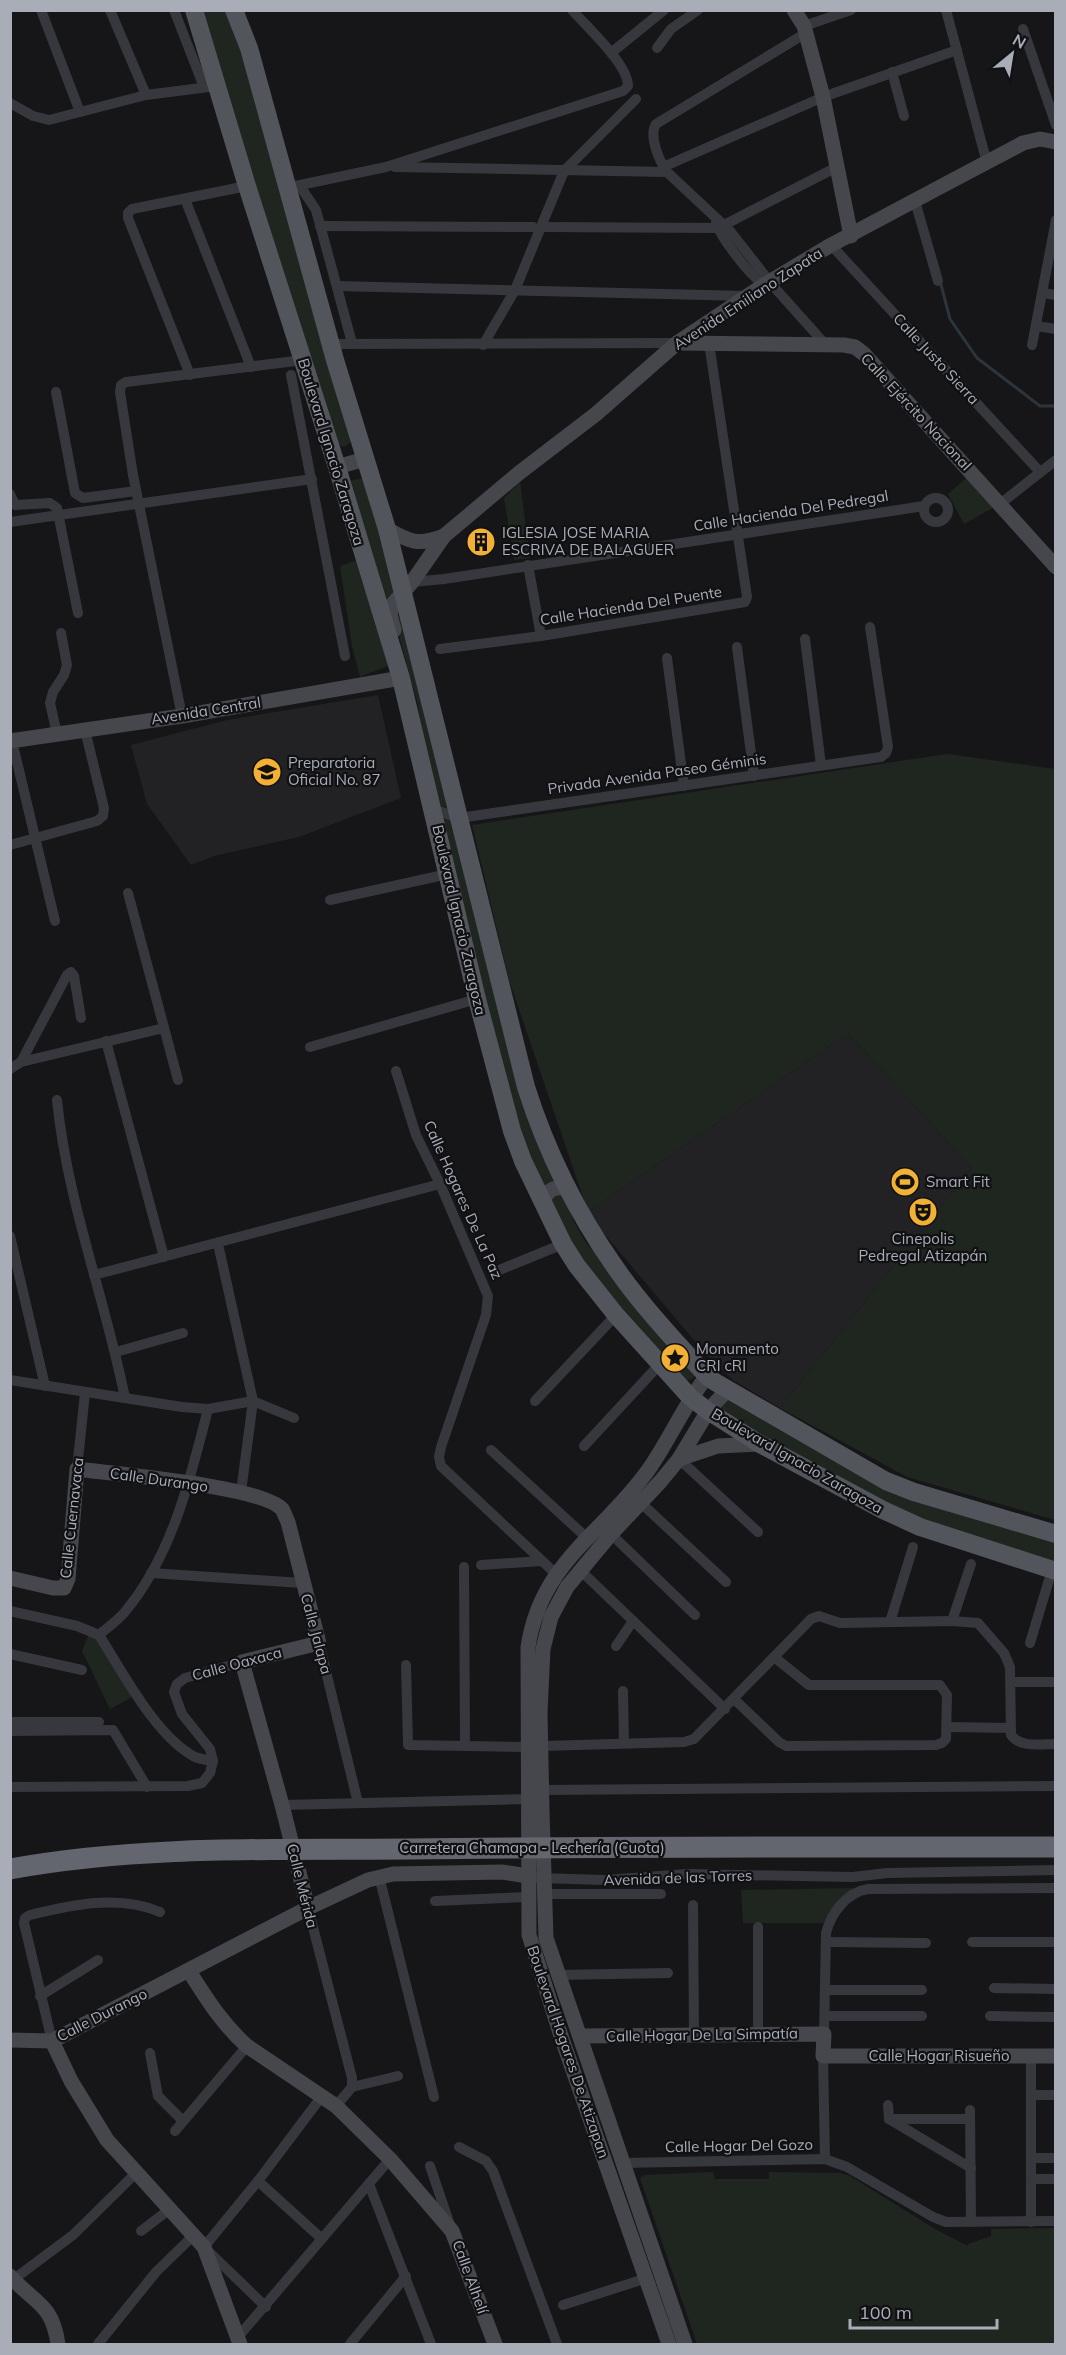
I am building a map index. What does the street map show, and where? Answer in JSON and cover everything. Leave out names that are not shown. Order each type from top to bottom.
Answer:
[{"type":"highway","name":"Carretera Chamapa - Lechería (Cuota)","points":[[10,1856],[93,1844],[226,1838],[1056,1833]]},
{"type":"highway","name":"Carretera Chamapa - Lechería (Cuota)","points":[[10,1869],[94,1857],[231,1851],[556,1847],[1056,1847]]},
{"type":"main road","name":"Boulevard Ignacio Zaragoza","points":[[194,10],[211,87],[248,186],[337,466],[400,678],[477,999],[513,1131],[544,1206],[563,1244],[577,1266],[616,1315],[690,1397],[708,1411],[760,1444],[883,1510],[920,1527],[1054,1571]]},
{"type":"main road","name":"Boulevard Ignacio Zaragoza","points":[[234,10],[249,48],[293,187],[331,344],[387,529],[408,588],[459,818],[526,1087],[549,1149],[569,1189],[616,1269],[659,1323],[707,1376],[727,1390],[886,1481],[914,1492],[1056,1534]]},
{"type":"street","points":[[41,10],[80,112]]},
{"type":"street","points":[[110,10],[146,95]]},
{"type":"street","points":[[10,103],[33,117],[49,120],[146,95],[211,87],[174,10]]},
{"type":"street","points":[[293,187],[386,167],[623,91],[628,86],[628,78],[611,52],[572,10]]},
{"type":"street","points":[[611,52],[664,10]]},
{"type":"street","points":[[657,48],[671,29],[698,10]]},
{"type":"street","points":[[794,10],[805,30],[823,97],[850,236]]},
{"type":"street","points":[[825,344],[769,284],[719,225],[665,170],[652,134],[656,124],[805,30],[851,10]]},
{"type":"street","points":[[946,10],[987,163]]},
{"type":"street","points":[[1023,29],[1056,125]]},
{"type":"street","points":[[386,167],[564,171],[665,170],[823,97],[957,50]]},
{"type":"street","points":[[892,72],[904,116]]},
{"type":"street","points":[[483,345],[515,290],[537,227],[564,171],[636,99]]},
{"type":"street","name":"Avenida Emiliano Zapata","points":[[414,734],[418,717],[390,615],[392,605],[408,588],[444,536],[519,473],[596,414],[677,343],[747,296],[831,245],[1023,143],[1040,139],[1056,142]]},
{"type":"street","points":[[320,226],[719,225],[837,167]]},
{"type":"street","points":[[190,375],[128,213],[132,209],[248,186]]},
{"type":"street","points":[[293,187],[316,210],[352,343]]},
{"type":"street","points":[[185,199],[252,367]]},
{"type":"street","points":[[915,201],[938,281]]},
{"type":"street","points":[[1032,345],[1056,220]]},
{"type":"street","name":"Calle Justo Sierra","points":[[831,245],[1040,472]]},
{"type":"street","points":[[337,286],[747,296]]},
{"type":"street","points":[[1042,293],[1056,295]]},
{"type":"street","points":[[1036,326],[1056,329]]},
{"type":"street","points":[[331,344],[677,343]]},
{"type":"street","name":"Calle Ejército Nacional","points":[[677,343],[825,344],[855,348],[864,354],[1056,567]]},
{"type":"street","name":"Calle Hacienda Del Puente","points":[[440,649],[541,636],[745,602],[747,597],[739,535],[709,344]]},
{"type":"street","points":[[182,716],[138,504],[120,392],[121,384],[303,360]]},
{"type":"street","points":[[291,375],[345,656]]},
{"type":"street","points":[[56,392],[75,493],[83,498],[136,491]]},
{"type":"street","points":[[337,466],[365,459]]},
{"type":"street","points":[[1000,504],[1056,460]]},
{"type":"street","points":[[10,522],[312,479]]},
{"type":"street","points":[[10,494],[15,505],[50,503],[57,508],[78,613]]},
{"type":"street","name":"Calle Hacienda Del Pedregal","points":[[408,588],[444,579],[528,565],[924,506]]},
{"type":"street","points":[[387,529],[401,537],[421,543],[444,536]]},
{"type":"street","points":[[528,565],[541,636]]},
{"type":"street","name":"Privada Avenida Paseo Géminis","points":[[433,809],[459,818],[880,757],[886,753],[888,747],[870,627]]},
{"type":"street","points":[[57,735],[50,703],[67,664],[61,633]]},
{"type":"street","points":[[805,639],[821,765]]},
{"type":"street","points":[[737,647],[754,776]]},
{"type":"street","points":[[667,658],[684,786]]},
{"type":"street","name":"Avenida Central","points":[[11,741],[182,716],[400,678]]},
{"type":"street","points":[[10,845],[97,821],[103,816],[104,808],[85,730]]},
{"type":"street","points":[[11,741],[55,921]]},
{"type":"street","points":[[330,900],[448,874]]},
{"type":"street","points":[[128,893],[178,1080]]},
{"type":"street","points":[[21,1062],[67,975],[71,972],[74,976],[81,1018]]},
{"type":"street","points":[[310,1047],[477,999]]},
{"type":"street","points":[[10,1069],[21,1062],[164,1028]]},
{"type":"street","points":[[106,1041],[164,1257]]},
{"type":"street","name":"Calle Hogares De La Paz","points":[[396,1071],[416,1135],[485,1287],[488,1306],[441,1447],[439,1456],[441,1466],[556,1574]]},
{"type":"street","points":[[57,1100],[65,1160],[116,1352],[125,1398]]},
{"type":"street","points":[[94,1275],[440,1184]]},
{"type":"street","points":[[544,1206],[544,1199],[550,1190],[561,1187],[569,1189]]},
{"type":"street","points":[[10,1236],[45,1386]]},
{"type":"street","points":[[218,1244],[253,1401],[241,1492]]},
{"type":"street","points":[[497,1271],[563,1244]]},
{"type":"street","points":[[535,1401],[616,1315]]},
{"type":"street","points":[[116,1352],[183,1333]]},
{"type":"street","points":[[584,1446],[660,1364]]},
{"type":"street","name":"Boulevard Hogares De Atizapan","points":[[685,2344],[546,1938],[537,1878],[532,1807],[534,1747],[528,1647],[531,1628],[540,1603],[556,1574],[648,1471],[690,1397],[707,1376]]},
{"type":"street","points":[[10,1380],[165,1405],[208,1409],[253,1401],[294,1418]]},
{"type":"street","name":"Boulevard Hogares De Atizapan","points":[[533,1713],[545,1632],[557,1602],[580,1570],[679,1459],[708,1411],[727,1390]]},
{"type":"street","name":"Calle Cuernavaca","points":[[10,1578],[53,1588],[64,1588],[68,1579],[85,1393]]},
{"type":"street","points":[[99,1635],[122,1615],[151,1573],[166,1543],[189,1483],[208,1409]]},
{"type":"street","points":[[758,1532],[679,1459],[718,1446],[760,1444]]},
{"type":"street","points":[[491,1450],[586,1538]]},
{"type":"street","name":"Calle Durango","points":[[77,1469],[241,1492]]},
{"type":"street","name":"Calle Jalapa","points":[[241,1492],[270,1502],[282,1509],[288,1522],[358,1803]]},
{"type":"street","points":[[641,1503],[726,1582]]},
{"type":"street","points":[[611,1534],[695,1615]]},
{"type":"street","points":[[890,1622],[914,1547]]},
{"type":"street","points":[[482,1565],[542,1561]]},
{"type":"street","points":[[952,1621],[971,1564]]},
{"type":"street","points":[[464,1567],[465,1746]]},
{"type":"street","points":[[580,1570],[725,1709]]},
{"type":"street","points":[[1030,1643],[1054,1571]]},
{"type":"street","points":[[151,1573],[302,1583]]},
{"type":"street","points":[[10,1611],[77,1626],[99,1635],[131,1687],[163,1729],[181,1747],[196,1757],[213,1761],[210,1773],[202,1783],[188,1786],[10,1787]]},
{"type":"street","points":[[406,1665],[408,1745],[534,1747],[684,1742],[702,1733],[814,1617],[819,1616],[835,1623],[973,1622],[981,1625],[1008,1661],[1011,1682],[1011,1735],[1019,1743],[1056,1744]]},
{"type":"street","points":[[616,1646],[633,1621]]},
{"type":"street","name":"Calle Oaxaca","points":[[213,1761],[210,1749],[182,1714],[174,1692],[177,1684],[185,1678],[319,1643]]},
{"type":"street","points":[[10,1654],[82,1670]]},
{"type":"street","points":[[734,1699],[779,1742],[790,1747],[936,1745],[942,1743],[946,1738],[947,1695],[945,1689],[940,1685],[934,1683],[809,1685],[774,1657]]},
{"type":"street","name":"Calle Mérida","points":[[243,1662],[284,1811],[352,2078],[352,2087]]},
{"type":"street","points":[[1011,1682],[1056,1682]]},
{"type":"street","points":[[623,1691],[624,1743]]},
{"type":"street","points":[[10,1722],[99,1722]]},
{"type":"street","points":[[948,1727],[1010,1728]]},
{"type":"street","points":[[10,1731],[113,1730],[147,1787]]},
{"type":"street","name":"Boulevard Hogares De Atizapan","points":[[532,1807],[542,1790],[534,1747]]},
{"type":"street","points":[[542,1790],[1056,1786]]},
{"type":"street","points":[[284,1811],[358,1803],[532,1807]]},
{"type":"street","name":"Avenida de las Torres","points":[[308,1908],[379,1876],[393,1874],[502,1872],[537,1878],[605,1880],[687,1874],[853,1877],[887,1873],[1056,1870]]},
{"type":"street","points":[[379,1876],[434,2097]]},
{"type":"street","points":[[537,1878],[661,1894]]},
{"type":"street","name":"Boulevard Hogares De Atizapan","points":[[537,1878],[528,1897],[529,1935],[532,1949],[669,2344]]},
{"type":"street","points":[[825,2159],[823,2056],[826,2016],[826,1942],[829,1921],[836,1911],[855,1893],[868,1889],[1056,1888]]},
{"type":"street","points":[[435,1901],[528,1897]]},
{"type":"street","points":[[160,1911],[133,1903],[83,1904],[25,1918],[24,1923],[40,1996],[52,2041],[90,2115],[107,2140],[199,2241],[266,2307]]},
{"type":"street","points":[[693,1905],[694,2035]]},
{"type":"street","name":"Calle Durango","points":[[10,2040],[52,2041],[308,1908]]},
{"type":"street","points":[[758,1927],[758,2034]]},
{"type":"street","points":[[826,1942],[926,1943]]},
{"type":"street","points":[[972,1942],[1056,1942]]},
{"type":"street","points":[[40,1996],[98,1960]]},
{"type":"street","name":"Calle Alhelí","points":[[189,1971],[222,2022],[247,2046],[336,2106],[390,2159],[453,2231],[495,2344]]},
{"type":"street","points":[[557,1975],[668,1973]]},
{"type":"street","points":[[994,1988],[1056,1989]]},
{"type":"street","points":[[826,1990],[922,1990]]},
{"type":"street","points":[[826,2016],[922,2016]]},
{"type":"street","points":[[990,2016],[1056,2017]]},
{"type":"street","name":"Calle Hogar De La Simpatía","points":[[580,2036],[824,2034]]},
{"type":"street","points":[[175,2131],[247,2046]]},
{"type":"street","points":[[150,2053],[158,2096],[183,2121]]},
{"type":"street","name":"Calle Hogar Risueño","points":[[823,2056],[1056,2055]]},
{"type":"street","points":[[1031,2056],[1031,2222]]},
{"type":"street","points":[[336,2106],[352,2087],[398,2076]]},
{"type":"street","points":[[584,2101],[598,2095]]},
{"type":"street","points":[[1031,2095],[1056,2095]]},
{"type":"street","points":[[98,2344],[156,2272],[199,2241],[258,2181],[322,2096]]},
{"type":"street","points":[[888,2105],[889,2119]]},
{"type":"street","points":[[889,2119],[970,2114],[971,2222]]},
{"type":"street","points":[[889,2119],[971,2168]]},
{"type":"street","points":[[459,2147],[486,2161],[493,2171],[557,2344]]},
{"type":"street","points":[[1031,2158],[1056,2158]]},
{"type":"street","points":[[199,2241],[237,2342],[390,2159]]},
{"type":"street","name":"Calle Hogar Del Gozo","points":[[622,2163],[825,2159],[847,2167],[933,2217],[946,2222],[1056,2222]]},
{"type":"street","points":[[430,2166],[453,2231]]},
{"type":"street","points":[[58,2344],[51,2315],[41,2303],[11,2279],[73,2235],[136,2173]]},
{"type":"street","points":[[1031,2179],[1056,2179]]},
{"type":"street","points":[[258,2181],[322,2240]]},
{"type":"street","points":[[369,2184],[432,2344]]},
{"type":"street","points":[[141,2231],[170,2209]]},
{"type":"street","points":[[350,2344],[406,2276]]},
{"type":"street","points":[[563,2305],[647,2278]]},
{"type":"shaded area","points":[[201,11],[233,11],[351,442],[344,447],[335,443]]},
{"type":"shaded area","points":[[972,473],[1000,504],[964,524],[948,494]]},
{"type":"shaded area","points":[[366,478],[398,590],[384,607],[347,481]]},
{"type":"shaded area","points":[[520,482],[530,558],[514,560],[504,498]]},
{"type":"shaded area","points":[[357,560],[388,666],[360,677],[352,646],[340,566]]},
{"type":"shaded area","points":[[403,600],[454,811],[440,806],[425,756],[418,705],[394,618]]},
{"type":"shaded area","name":"Preparatoria Oficial No. 87","points":[[378,695],[401,798],[299,837],[214,856],[191,865],[147,804],[131,745],[227,720]]},
{"type":"shaded area","points":[[947,754],[1055,769],[1055,1520],[907,1477],[780,1408],[972,1168],[848,1033],[588,1212],[509,980],[472,825]]},
{"type":"shaded area","points":[[440,817],[457,819],[467,866],[564,1184],[554,1181],[542,1191],[522,1142]]},
{"type":"shaded area","points":[[848,1033],[972,1168],[780,1408],[733,1380],[709,1358],[588,1212]]},
{"type":"shaded area","points":[[561,1187],[575,1224],[585,1241],[696,1375],[692,1379],[684,1381],[573,1250],[547,1198]]},
{"type":"shaded area","points":[[730,1398],[816,1446],[1055,1538],[1055,1566],[902,1516],[721,1411],[723,1403]]},
{"type":"shaded area","points":[[89,1634],[98,1637],[135,1696],[110,1709],[82,1651]]},
{"type":"shaded area","points":[[853,1888],[823,1923],[743,1923],[741,1890]]},
{"type":"shaded area","points":[[713,2172],[715,2179],[769,2179],[769,2172],[840,2173],[850,2176],[935,2229],[968,2246],[968,2244],[991,2236],[991,2229],[1055,2228],[1055,2344],[697,2344],[640,2178],[644,2175]]},
{"type":"waterway","points":[[940,281],[950,319],[977,358],[1040,406],[1056,406]]},
{"type":"place","name":"IGLESIA JOSE MARIA ESCRIVA DE BALAGUER","points":[[481,542]]},
{"type":"place","name":"Preparatoria Oficial No. 87","points":[[267,772]]},
{"type":"place","name":"Smart Fit","points":[[905,1182]]},
{"type":"place","name":"Cinepolis Pedregal Atizapán","points":[[923,1212]]},
{"type":"place","name":"Monumento CRI cRI","points":[[675,1358]]}]
